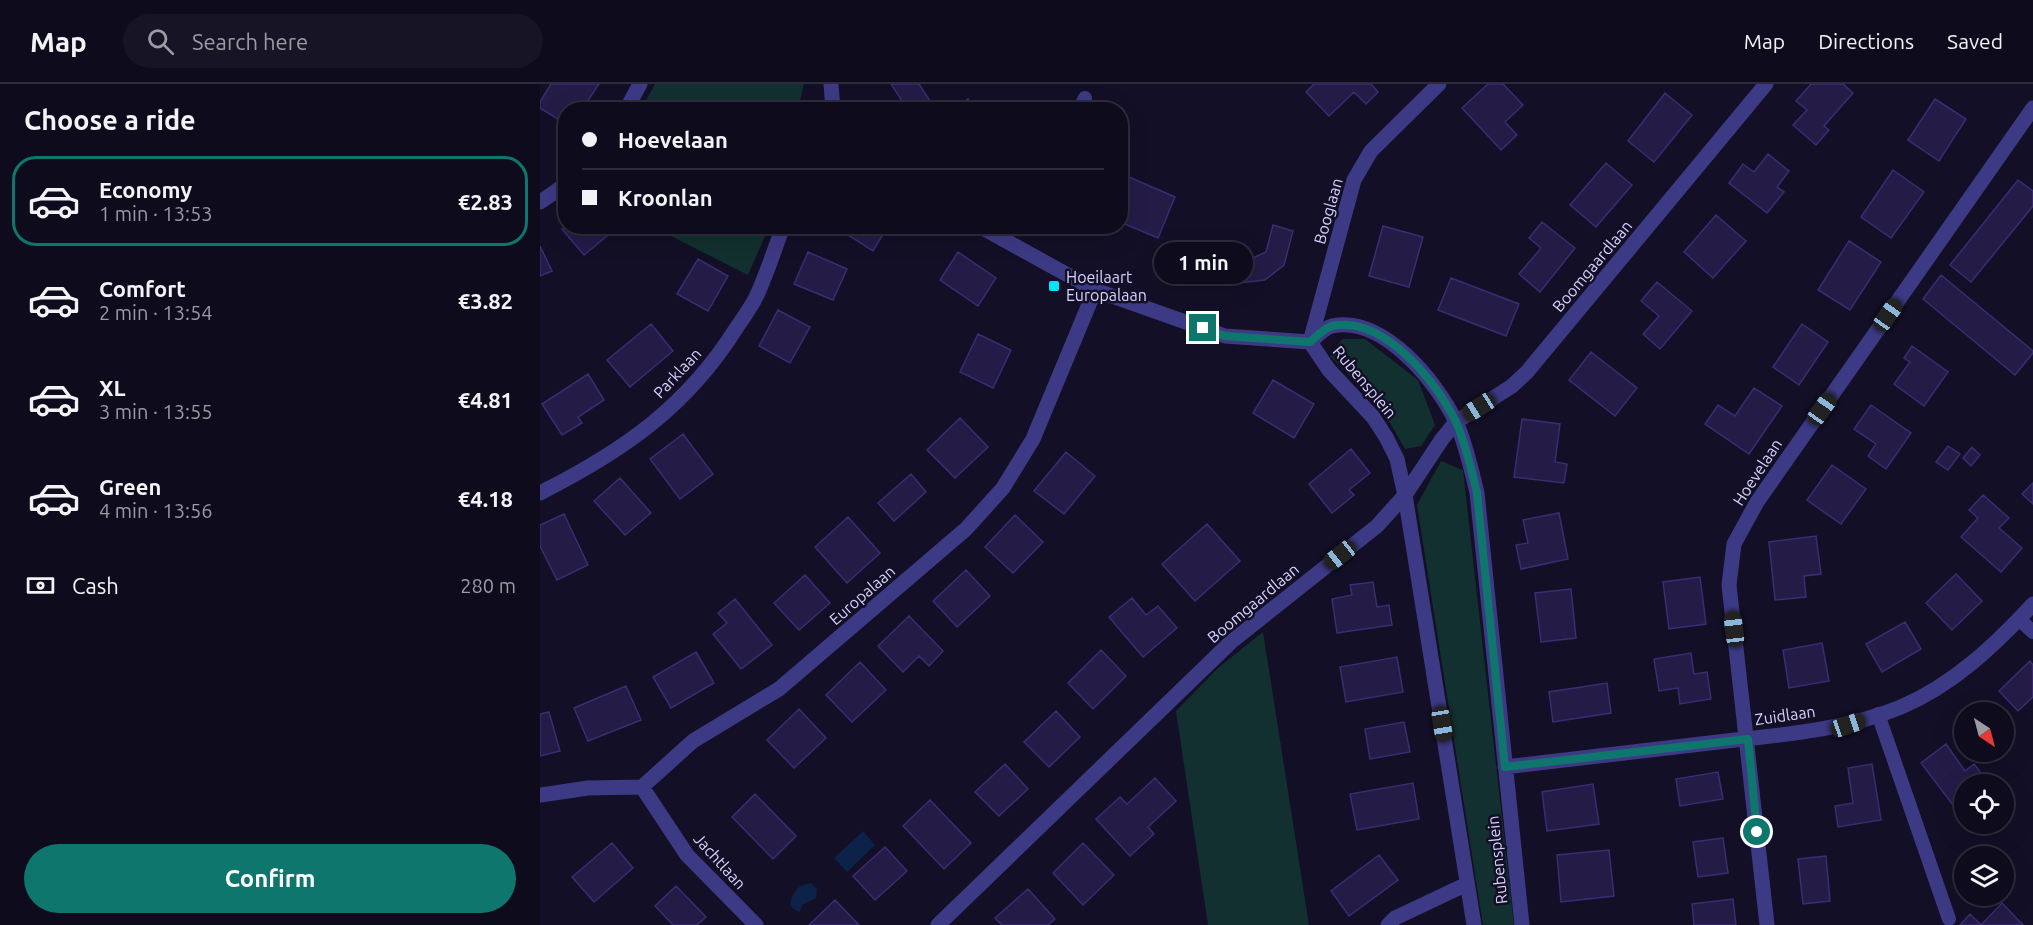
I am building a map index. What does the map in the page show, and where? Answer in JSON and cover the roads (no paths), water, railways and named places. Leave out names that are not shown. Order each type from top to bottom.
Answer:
[{"type":"street","points":[[630,102],[640,84]]},
{"type":"street","points":[[831,84],[832,102]]},
{"type":"street","name":"Booglaan","points":[[1310,342],[1354,180],[1371,151],[1439,84]]},
{"type":"street","name":"Boomgaardlaan","points":[[938,925],[1231,642],[1377,526],[1405,495],[1456,422],[1512,386],[1527,372],[1766,84]]},
{"type":"street","name":"Hoevelaan","points":[[1767,925],[1729,585],[1734,544],[1756,502],[2033,108]]},
{"type":"street","points":[[540,202],[558,190]]},
{"type":"street","name":"Parklaan","points":[[540,493],[581,473],[638,436],[686,394],[723,350],[756,297],[780,234]]},
{"type":"street","points":[[1009,234],[1095,290],[1225,336],[1310,342]]},
{"type":"street","name":"Europalaan","points":[[642,788],[693,741],[779,689],[974,520],[1004,488],[1033,439],[1095,290]]},
{"type":"street","name":"Rubensplein","points":[[1474,925],[1405,495],[1397,459],[1386,436],[1373,417],[1329,370],[1310,342],[1330,326],[1350,325],[1373,332],[1413,361],[1431,381],[1456,422],[1469,458],[1477,493],[1522,925]]},
{"type":"street","name":"Zuidlaan","points":[[1505,767],[1848,725],[1901,707],[1939,686],[1975,661],[2033,604]]},
{"type":"street","points":[[540,795],[588,788],[642,788]]},
{"type":"street","name":"Jachtlaan","points":[[642,788],[687,855],[756,925]]},
{"type":"street","points":[[1388,925],[1395,918],[1467,884]]},
{"type":"lane","points":[[2019,619],[2033,632]]},
{"type":"lane","points":[[1878,714],[1948,919]]},
{"type":"water","points":[[863,831],[875,845],[847,872],[834,858]]},
{"type":"water","points":[[811,883],[817,889],[816,898],[802,905],[800,912],[793,909],[790,903],[795,892],[799,887]]},
{"type":"place","name":"Hoeilaart Europalaan","points":[[1054,286]]}]
